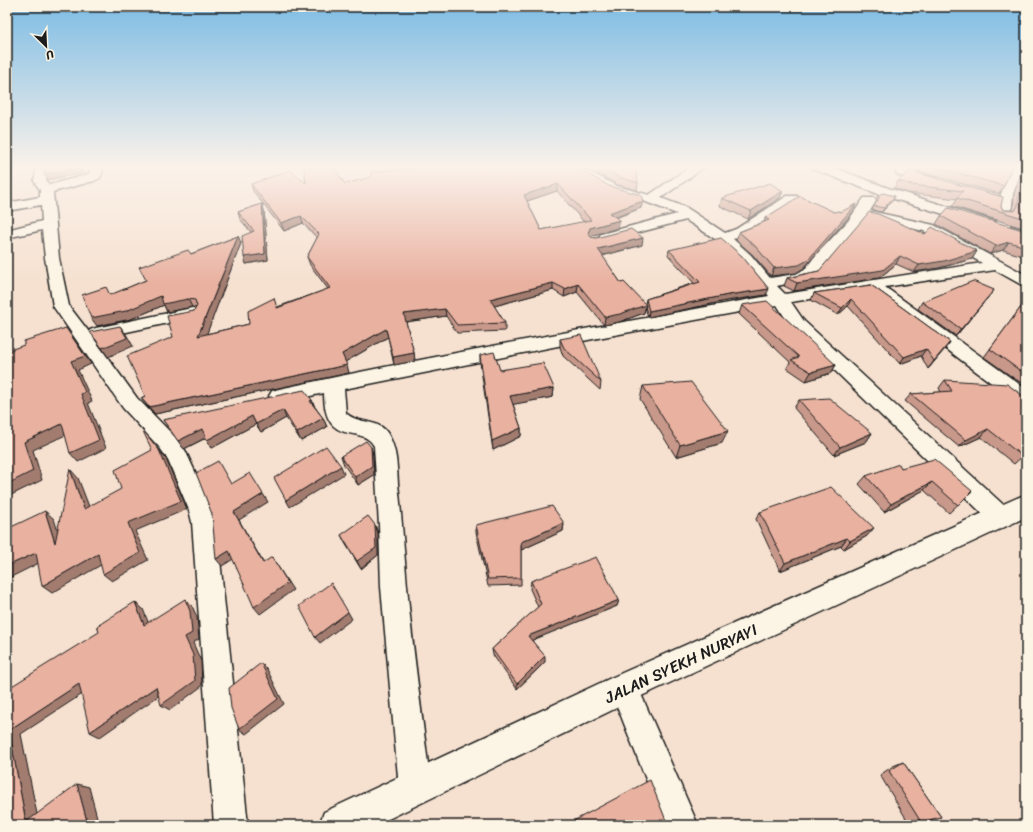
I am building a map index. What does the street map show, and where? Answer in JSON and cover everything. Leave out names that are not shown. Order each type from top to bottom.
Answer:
[{"type":"main road","name":"JALAN SYEKH NURYAYI","points":[[337,825],[624,688],[1013,511]]},
{"type":"street","points":[[47,205],[58,298],[61,306],[130,403],[167,442],[176,454],[201,510],[204,522],[231,825]]},
{"type":"street","points":[[666,205],[689,214],[723,238],[746,258],[766,284],[781,299],[798,325],[1013,511]]},
{"type":"street","points":[[723,238],[741,232],[783,205]]},
{"type":"street","points":[[766,284],[806,275],[814,271],[820,259],[863,213],[867,205]]},
{"type":"street","points":[[929,205],[1026,235]]},
{"type":"street","points":[[1001,205],[1003,228]]},
{"type":"street","points":[[863,213],[929,228],[1026,281]]},
{"type":"street","points":[[596,240],[689,214]]},
{"type":"street","points":[[7,234],[48,224]]},
{"type":"street","points":[[265,399],[598,332],[781,299],[998,265]]},
{"type":"street","points":[[872,285],[1026,399]]},
{"type":"street","points":[[82,337],[192,313]]},
{"type":"street","points":[[334,384],[338,418],[346,426],[373,431],[381,437],[384,446],[391,525],[394,595],[415,788]]},
{"type":"street","points":[[150,424],[173,419]]},
{"type":"street","points":[[624,688],[681,825]]},
{"type":"building","points":[[262,205],[265,254],[244,257],[242,236],[254,231],[238,212]]},
{"type":"building","points":[[267,205],[529,205],[541,230],[591,220],[577,205],[632,205],[609,213],[620,220],[590,228],[588,233],[591,237],[596,238],[631,229],[643,238],[598,249],[621,283],[624,282],[646,305],[620,314],[605,317],[578,284],[565,289],[553,283],[490,299],[505,323],[457,325],[445,309],[404,314],[414,353],[393,357],[386,329],[342,354],[347,365],[149,407],[141,398],[145,396],[127,356],[173,337],[167,316],[194,311],[197,306],[195,300],[188,299],[163,304],[161,296],[126,311],[91,318],[82,295],[106,287],[110,295],[146,280],[139,267],[188,250],[191,254],[238,236],[198,336],[249,324],[248,311],[274,298],[277,308],[330,288],[307,257],[319,234],[301,216],[281,223]]},
{"type":"building","points":[[737,205],[761,205],[751,211]]},
{"type":"building","points":[[786,205],[819,205],[834,212],[841,212],[855,205],[808,260],[799,265],[774,268],[755,246],[739,232],[769,220],[765,218]]},
{"type":"building","points":[[875,205],[887,205],[884,208],[874,206]]},
{"type":"building","points":[[979,205],[1001,205],[1003,210],[1015,211],[1018,206],[1026,205],[1026,219]]},
{"type":"building","points":[[948,208],[1026,231],[1026,247],[1009,242],[996,246],[941,216]]},
{"type":"building","points":[[869,212],[878,214],[925,234],[932,227],[977,251],[944,261],[919,265],[900,256],[883,270],[797,283],[787,278],[819,271]]},
{"type":"building","points":[[721,238],[742,256],[769,289],[728,295],[649,311],[646,299],[700,282],[669,250]]},
{"type":"building","points":[[973,281],[994,290],[961,329],[922,302]]},
{"type":"building","points":[[871,285],[950,342],[934,361],[926,349],[904,357],[851,299],[842,308],[814,293]]},
{"type":"building","points":[[767,301],[836,365],[811,372],[791,360],[799,357],[742,305]]},
{"type":"building","points":[[1024,303],[1026,304],[1026,374],[990,349]]},
{"type":"building","points":[[120,326],[127,338],[102,348],[90,332]]},
{"type":"building","points":[[66,328],[85,356],[71,361],[85,392],[81,394],[99,440],[70,453],[62,424],[24,442],[33,471],[7,484],[7,351],[24,345],[24,341]]},
{"type":"building","points":[[581,335],[601,382],[564,348],[560,339]]},
{"type":"building","points":[[494,352],[500,370],[543,363],[554,388],[510,396],[521,428],[492,441],[480,355]]},
{"type":"building","points":[[945,380],[1007,384],[1026,398],[1026,453],[1022,456],[988,429],[966,440],[911,394],[952,391]]},
{"type":"building","points":[[691,382],[728,431],[680,445],[643,386]]},
{"type":"building","points":[[304,390],[312,400],[310,401],[323,418],[297,433],[283,410],[256,424],[252,416],[207,440],[202,429],[178,441],[163,420]]},
{"type":"building","points":[[829,398],[872,433],[840,447],[799,400]]},
{"type":"building","points":[[142,429],[159,450],[181,501],[128,523],[140,553],[103,574],[98,554],[42,586],[36,553],[7,566],[7,529],[45,511],[55,543],[70,469],[84,509],[121,489],[115,470],[152,450]]},
{"type":"building","points":[[366,441],[371,447],[372,466],[355,477],[341,456]]},
{"type":"building","points":[[326,446],[341,466],[286,500],[274,478]]},
{"type":"building","points":[[934,459],[972,491],[958,505],[932,482],[891,504],[866,476],[899,464],[901,468]]},
{"type":"building","points":[[218,461],[231,484],[250,473],[263,494],[234,512],[263,563],[272,557],[288,583],[254,607],[229,551],[216,559],[212,514],[196,473]]},
{"type":"building","points":[[831,487],[874,528],[850,541],[847,538],[785,563],[760,512]]},
{"type":"building","points":[[552,506],[564,523],[521,542],[521,578],[488,579],[476,525]]},
{"type":"building","points":[[368,516],[375,525],[376,548],[357,561],[341,535]]},
{"type":"building","points":[[596,557],[619,600],[528,636],[545,656],[517,684],[492,649],[541,604],[531,581]]},
{"type":"building","points":[[331,583],[348,612],[315,637],[299,606]]},
{"type":"building","points":[[185,599],[190,611],[192,633],[185,637],[193,655],[195,681],[161,705],[156,687],[90,732],[79,684],[9,730],[26,822],[77,784],[88,825],[7,825],[7,689],[99,632],[97,626],[135,602],[144,625]]},
{"type":"building","points":[[261,663],[278,699],[239,729],[231,708],[229,688]]},
{"type":"building","points":[[903,762],[941,817],[921,822],[889,771]]},
{"type":"building","points":[[650,780],[667,823],[681,825],[566,825]]}]
